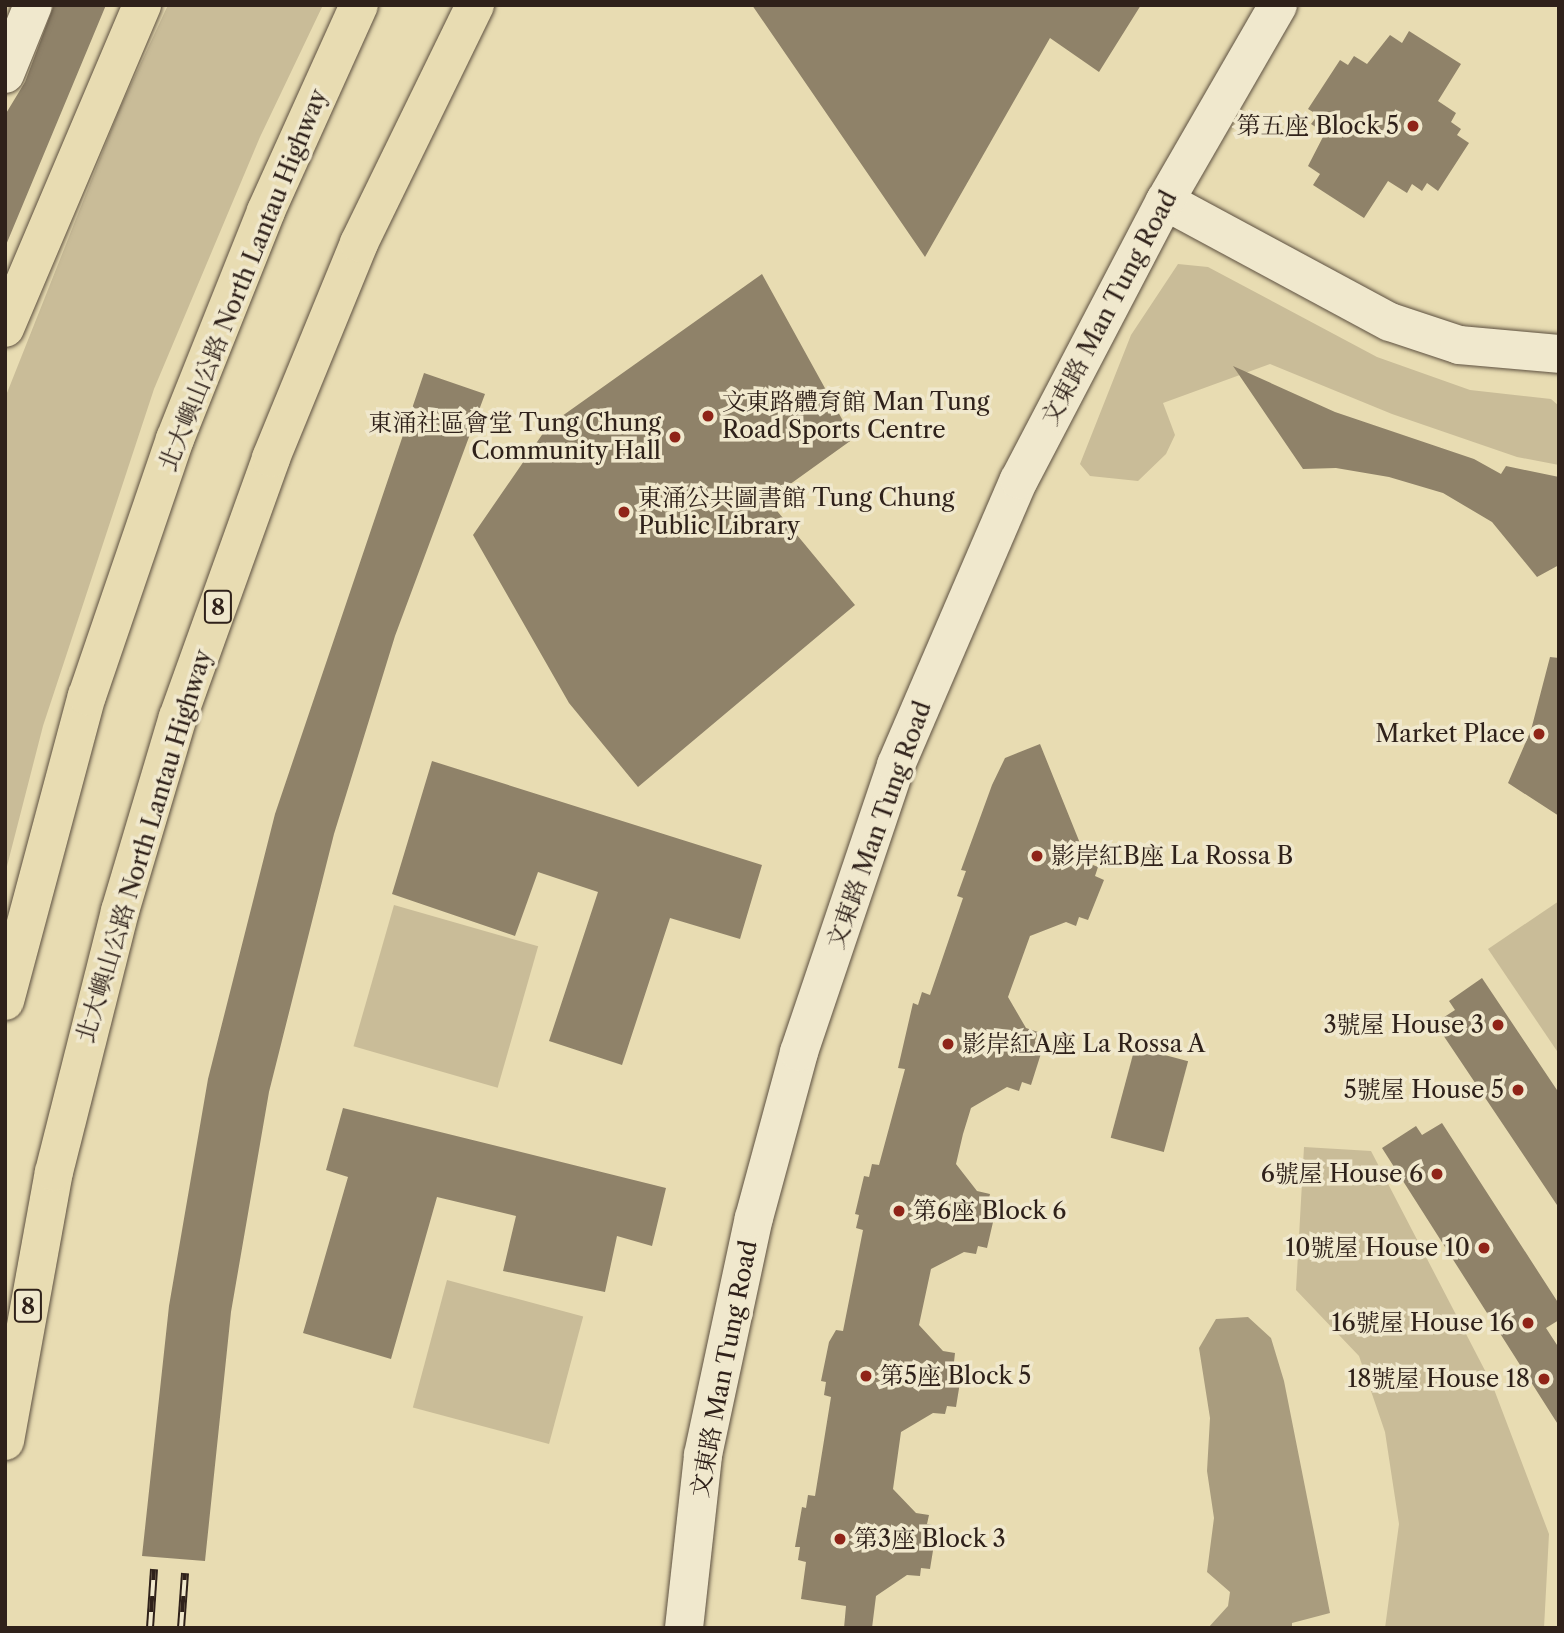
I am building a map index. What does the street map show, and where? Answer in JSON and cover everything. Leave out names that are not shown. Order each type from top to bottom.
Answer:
[{"type":"main road","points":[[5,328],[142,5]]},
{"type":"main road","name":"北大嶼山公路 North Lantau Highway","points":[[5,1001],[87,696],[175,439],[266,211],[359,5]]},
{"type":"main road","name":"北大嶼山公路 North Lantau Highway","points":[[5,1441],[57,1159],[120,911],[178,717],[271,458],[359,243],[475,5]]},
{"type":"street","points":[[5,74],[33,5]]},
{"type":"street","name":"文東路 Man Tung Road","points":[[684,1628],[703,1455],[754,1218],[799,1052],[896,765],[1019,480],[1165,201],[1278,5]]},
{"type":"street","points":[[1165,201],[1390,322],[1459,345],[1559,354]]},
{"type":"shaded area","points":[[168,5],[323,5],[260,137],[154,389],[43,726],[5,874],[5,398],[120,108]]},
{"type":"shaded area","points":[[1178,264],[1208,267],[1377,357],[1470,390],[1551,399],[1559,406],[1559,465],[1517,457],[1392,414],[1270,364],[1163,403],[1175,435],[1166,454],[1138,481],[1090,476],[1080,464],[1131,335]]},
{"type":"shaded area","points":[[1559,901],[1559,1054],[1488,949]]},
{"type":"shaded area","points":[[394,905],[538,946],[498,1088],[353,1046]]},
{"type":"shaded area","points":[[1304,1147],[1371,1151],[1492,1384],[1549,1534],[1544,1628],[1385,1628],[1399,1524],[1385,1432],[1359,1356],[1296,1290]]},
{"type":"shaded area","points":[[447,1280],[583,1316],[549,1444],[413,1408]]},
{"type":"shaded area","points":[[1248,1317],[1271,1338],[1284,1381],[1330,1613],[1292,1623],[1292,1628],[1208,1628],[1228,1606],[1230,1592],[1207,1572],[1214,1518],[1207,1471],[1210,1418],[1199,1348],[1216,1319]]},
{"type":"building","points":[[54,5],[106,5],[6,245],[5,115],[25,82]]},
{"type":"building","points":[[752,5],[1141,5],[1099,72],[1050,38],[925,257]]},
{"type":"building","name":"第五座 Block 5","points":[[1409,31],[1461,64],[1438,101],[1456,113],[1451,122],[1461,129],[1457,135],[1469,143],[1438,191],[1427,183],[1422,191],[1412,184],[1407,193],[1388,181],[1364,218],[1313,185],[1320,174],[1308,166],[1325,133],[1311,124],[1318,115],[1308,109],[1340,60],[1348,65],[1354,56],[1367,64],[1390,35],[1402,43]]},
{"type":"building","points":[[762,274],[853,439],[768,500],[855,605],[638,787],[569,703],[473,535],[548,426]]},
{"type":"building","points":[[1233,366],[1335,412],[1474,459],[1501,474],[1506,466],[1559,477],[1559,565],[1537,577],[1492,522],[1443,493],[1389,477],[1336,468],[1303,469]]},
{"type":"building","points":[[424,373],[485,394],[395,636],[334,834],[269,1092],[231,1312],[205,1561],[142,1556],[169,1306],[208,1079],[275,814]]},
{"type":"building","points":[[1550,657],[1559,658],[1559,816],[1508,783],[1531,730]]},
{"type":"building","points":[[1040,744],[1088,863],[1098,867],[1095,876],[1104,880],[1088,920],[1079,917],[1076,926],[1066,922],[1030,936],[1008,997],[1026,1028],[1038,1032],[1035,1041],[1044,1044],[1031,1085],[1022,1082],[1019,1091],[1007,1087],[971,1108],[963,1134],[956,1164],[977,1191],[990,1194],[988,1203],[997,1205],[987,1248],[978,1246],[976,1254],[964,1252],[931,1269],[919,1325],[943,1351],[955,1353],[954,1362],[963,1364],[956,1407],[947,1406],[945,1414],[933,1413],[901,1432],[893,1489],[916,1513],[929,1515],[927,1524],[937,1526],[930,1569],[921,1568],[920,1576],[907,1575],[876,1596],[872,1628],[844,1628],[846,1606],[801,1599],[806,1562],[798,1560],[800,1547],[795,1547],[802,1507],[806,1508],[808,1495],[815,1496],[831,1397],[824,1395],[826,1382],[821,1381],[829,1342],[836,1330],[843,1331],[863,1230],[856,1228],[859,1215],[855,1214],[864,1176],[869,1177],[872,1164],[879,1165],[905,1069],[898,1068],[913,1003],[918,1005],[922,992],[930,995],[963,898],[957,896],[966,871],[961,870],[992,785],[1005,758]]},
{"type":"building","points":[[432,761],[762,865],[740,939],[670,918],[622,1065],[549,1041],[598,892],[538,872],[515,936],[392,894]]},
{"type":"building","points":[[1482,978],[1559,1093],[1559,1208],[1435,1023],[1455,1010],[1449,1001]]},
{"type":"building","points":[[1135,1047],[1188,1061],[1164,1152],[1111,1138]]},
{"type":"building","points":[[343,1108],[666,1188],[652,1246],[617,1236],[605,1292],[503,1271],[516,1216],[437,1197],[391,1359],[303,1333],[348,1177],[326,1170]]},
{"type":"building","points":[[1442,1123],[1559,1304],[1559,1320],[1546,1328],[1559,1348],[1559,1426],[1382,1148],[1416,1126],[1422,1135]]},
{"type":"railway","points":[[150,1628],[154,1569]]},
{"type":"railway","points":[[181,1628],[185,1573]]},
{"type":"place","name":"第五座 Block 5","points":[[1413,126]]},
{"type":"place","name":"文東路體育館 Man Tung Road Sports Centre","points":[[708,416]]},
{"type":"place","name":"東涌社區會堂 Tung Chung Community Hall","points":[[675,437]]},
{"type":"place","name":"東涌公共圖書館 Tung Chung Public Library","points":[[624,512]]},
{"type":"place","name":"Market Place","points":[[1539,734]]},
{"type":"place","name":"影岸紅B座 La Rossa B","points":[[1037,856]]},
{"type":"place","name":"3號屋 House 3","points":[[1498,1025]]},
{"type":"place","name":"影岸紅A座 La Rossa A","points":[[948,1044]]},
{"type":"place","name":"5號屋 House 5","points":[[1518,1090]]},
{"type":"place","name":"6號屋 House 6","points":[[1437,1174]]},
{"type":"place","name":"第6座 Block 6","points":[[899,1211]]},
{"type":"place","name":"10號屋 House 10","points":[[1484,1248]]},
{"type":"place","name":"16號屋 House 16","points":[[1528,1323]]},
{"type":"place","name":"第5座 Block 5","points":[[866,1376]]},
{"type":"place","name":"18號屋 House 18","points":[[1544,1379]]},
{"type":"place","name":"第3座 Block 3","points":[[840,1539]]}]
